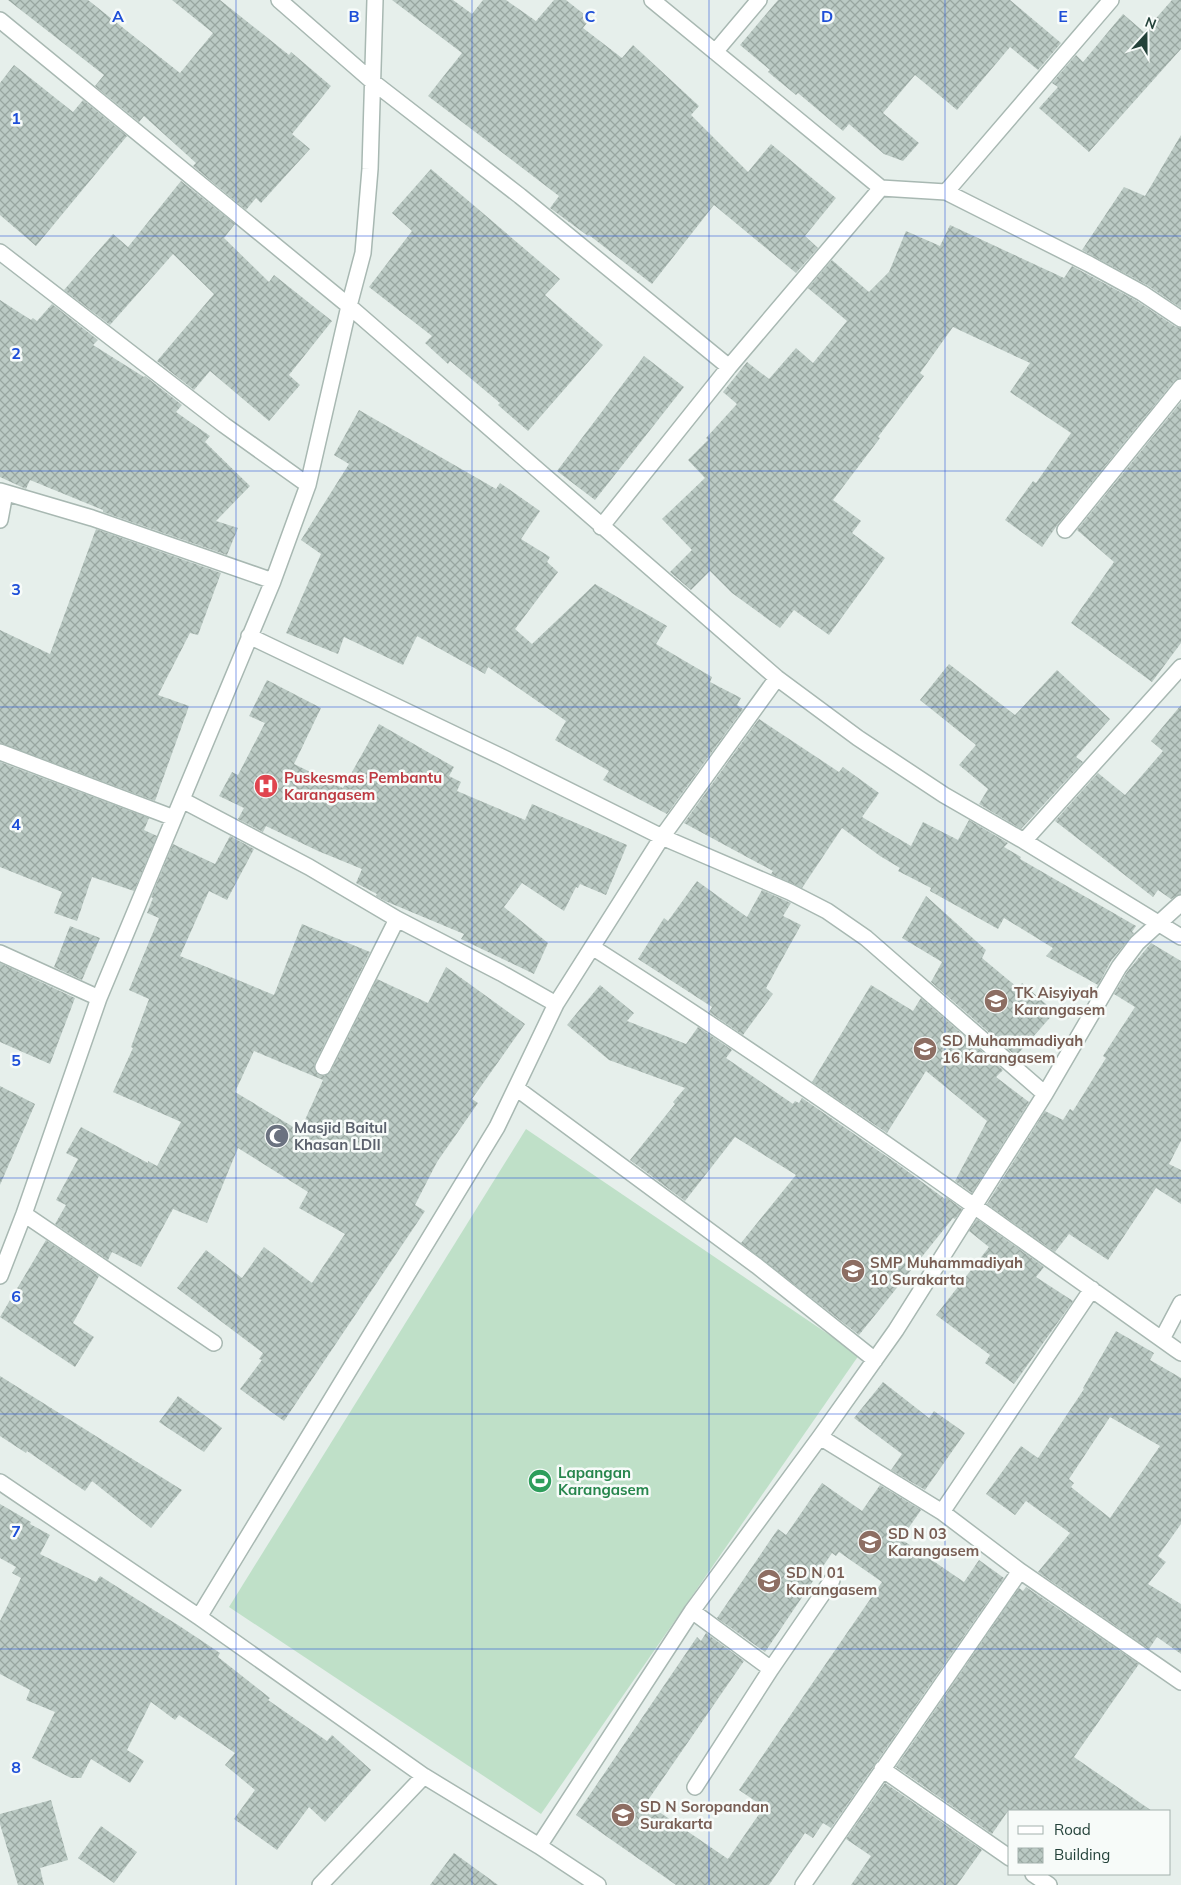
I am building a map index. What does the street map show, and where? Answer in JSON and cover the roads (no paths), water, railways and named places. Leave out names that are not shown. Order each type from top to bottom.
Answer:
[{"type":"street","points":[[279,0],[373,82],[520,196],[729,367]]},
{"type":"street","points":[[0,1276],[24,1214],[99,998],[272,580],[308,485],[363,253],[370,169],[375,0]]},
{"type":"street","points":[[652,0],[882,188],[946,192],[1089,264],[1142,293],[1181,319]]},
{"type":"street","points":[[716,52],[759,0]]},
{"type":"street","points":[[946,192],[1111,0]]},
{"type":"street","points":[[0,20],[349,306],[777,678],[858,738],[936,790],[1024,841],[1181,937]]},
{"type":"street","points":[[601,527],[729,367],[882,188]]},
{"type":"street","points":[[0,252],[224,424],[308,485]]},
{"type":"street","points":[[1065,530],[1181,387]]},
{"type":"street","points":[[0,520],[3,492],[92,518],[272,580]]},
{"type":"street","points":[[249,636],[500,756],[662,837],[790,892],[866,938],[1045,1094]]},
{"type":"street","points":[[1024,841],[1181,667]]},
{"type":"street","points":[[199,1618],[497,1127],[556,1004],[662,837],[777,678]]},
{"type":"street","points":[[0,752],[174,818]]},
{"type":"street","points":[[182,800],[309,866],[397,919],[556,1004]]},
{"type":"street","points":[[539,1846],[692,1611],[820,1437],[901,1322],[1045,1094],[1119,967],[1137,943],[1181,903]]},
{"type":"street","points":[[323,1067],[397,919]]},
{"type":"street","points":[[592,947],[686,1007],[975,1206],[1181,1353]]},
{"type":"street","points":[[0,953],[99,998]]},
{"type":"street","points":[[516,1088],[757,1266],[875,1360]]},
{"type":"street","points":[[24,1214],[214,1343]]},
{"type":"street","points":[[942,1512],[1092,1289]]},
{"type":"street","points":[[1162,1339],[1181,1303]]},
{"type":"street","points":[[820,1437],[942,1512],[1020,1571],[1181,1682]]},
{"type":"street","points":[[0,1482],[199,1618],[424,1776],[539,1846],[598,1885]]},
{"type":"street","points":[[803,1885],[1020,1571]]},
{"type":"street","points":[[695,1787],[771,1669],[832,1580]]},
{"type":"street","points":[[692,1611],[771,1669]]},
{"type":"street","points":[[882,1769],[1008,1857]]},
{"type":"street","points":[[320,1885],[424,1776]]},
{"type":"street","points":[[1034,1875],[1049,1885]]},
{"type":"place","name":"Puskesmas Pembantu Karangasem","points":[[266,786]]},
{"type":"place","name":"TK Aisyiyah Karangasem","points":[[996,1001]]},
{"type":"place","name":"SD Muhammadiyah 16 Karangasem","points":[[925,1049]]},
{"type":"place","name":"Masjid Baitul Khasan LDII","points":[[277,1136]]},
{"type":"place","name":"SMP Muhammadiyah 10 Surakarta","points":[[853,1271]]},
{"type":"place","name":"Lapangan Karangasem","points":[[540,1481]]},
{"type":"place","name":"SD N 03 Karangasem","points":[[870,1542]]},
{"type":"place","name":"SD N 01 Karangasem","points":[[769,1581]]},
{"type":"place","name":"SD N Soropandan Surakarta","points":[[623,1815]]}]
